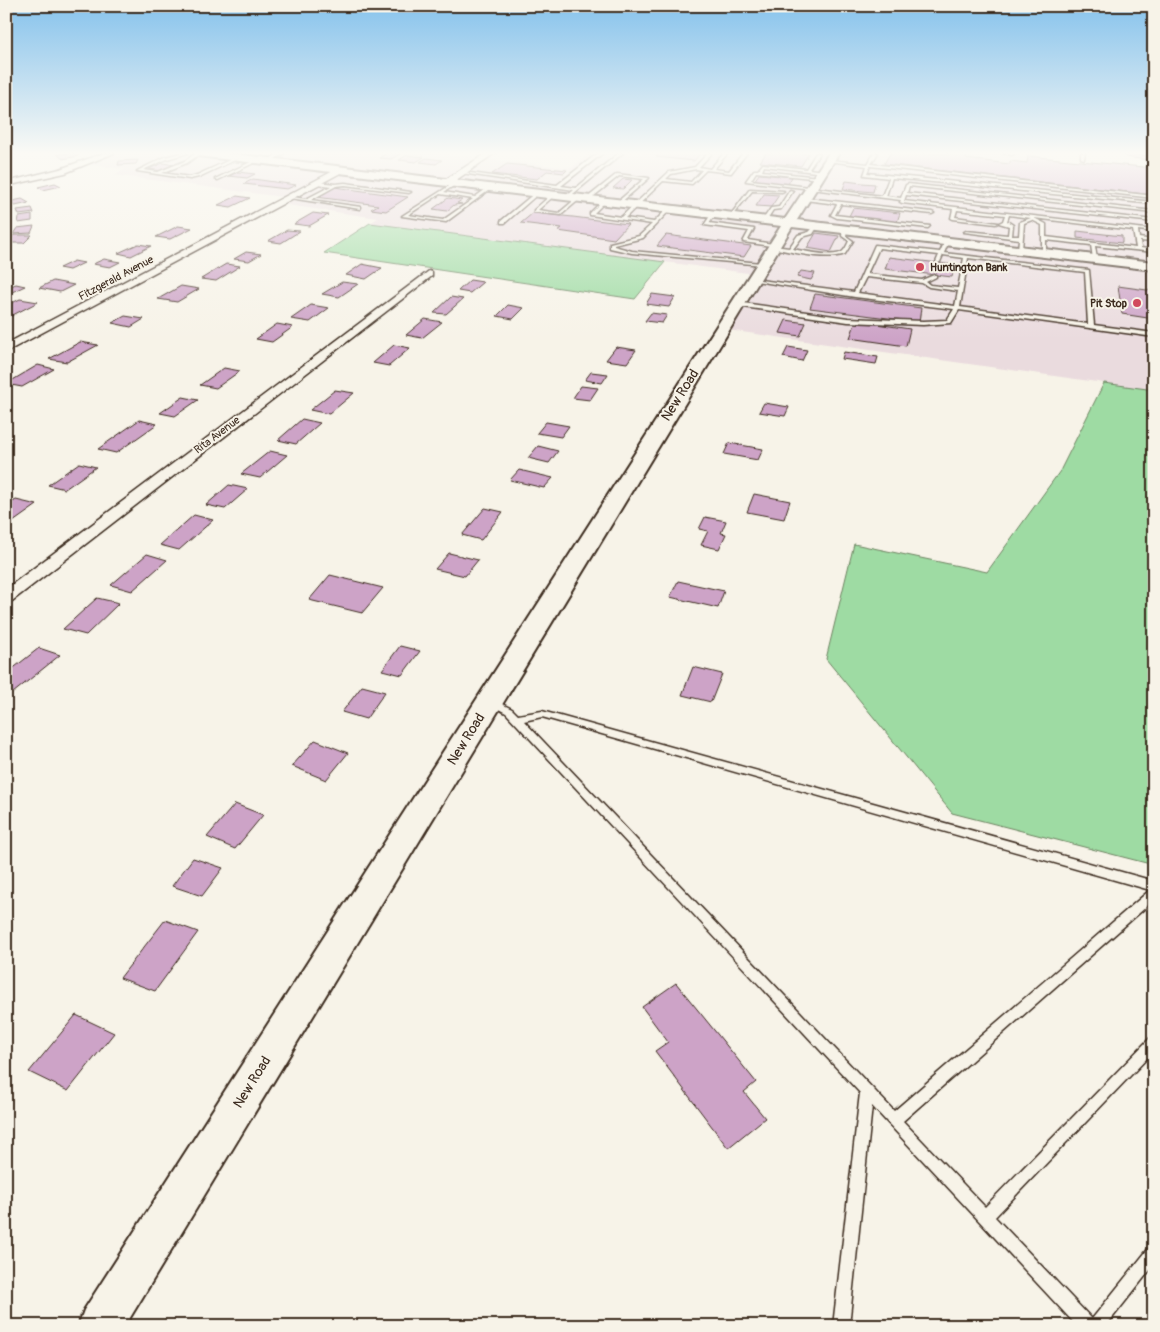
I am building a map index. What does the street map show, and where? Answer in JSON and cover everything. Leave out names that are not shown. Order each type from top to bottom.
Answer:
[{"type":"street","name":"Fitzgerald Avenue","points":[[6,349],[259,215]]},
{"type":"street","points":[[723,215],[730,216],[777,244],[845,229],[927,233],[948,241],[1020,245],[1040,257],[1154,266]]},
{"type":"street","name":"New Road","points":[[100,1326],[736,304],[795,215]]},
{"type":"street","name":"Rita Avenue","points":[[6,597],[429,274]]},
{"type":"lane","points":[[405,215],[404,216],[444,221],[452,215]]},
{"type":"lane","points":[[438,220],[445,215]]},
{"type":"lane","points":[[503,222],[511,215]]},
{"type":"lane","points":[[600,215],[655,223]]},
{"type":"lane","points":[[622,218],[625,215]]},
{"type":"lane","points":[[663,215],[641,236],[621,240],[612,244],[612,248],[632,252],[777,244],[854,295],[1154,335]]},
{"type":"lane","points":[[712,215],[706,224],[752,230],[745,241],[777,244],[830,254],[843,254],[846,251],[850,241],[844,236],[845,229]]},
{"type":"lane","points":[[773,215],[777,244]]},
{"type":"lane","points":[[833,215],[927,233],[931,215]]},
{"type":"lane","points":[[954,215],[953,218],[996,223],[1005,222],[1012,225],[1010,237]]},
{"type":"lane","points":[[1005,222],[1007,215]]},
{"type":"lane","points":[[1014,215],[1154,230]]},
{"type":"lane","points":[[1100,215],[1154,221]]},
{"type":"lane","points":[[1020,245],[1022,222],[1032,218],[1044,224],[1044,238],[1040,257]]},
{"type":"lane","points":[[994,235],[996,223]]},
{"type":"lane","points":[[1135,228],[1139,249]]},
{"type":"lane","points":[[966,232],[1010,237],[1020,245]]},
{"type":"lane","points":[[1044,238],[1154,251]]},
{"type":"lane","points":[[1137,239],[1154,240]]},
{"type":"lane","points":[[938,262],[948,241]]},
{"type":"lane","points":[[1093,244],[1095,260]]},
{"type":"lane","points":[[854,295],[877,246],[966,256],[1040,257],[1086,271],[1091,327]]},
{"type":"lane","points":[[736,304],[848,320],[935,324],[948,322],[958,309],[966,256]]},
{"type":"lane","points":[[864,275],[922,282],[929,286],[960,290]]},
{"type":"lane","points":[[922,282],[934,276]]},
{"type":"lane","points":[[489,701],[509,711],[1088,1326]]},
{"type":"lane","points":[[516,719],[542,714],[1154,886]]},
{"type":"lane","points":[[894,1120],[1154,893]]},
{"type":"lane","points":[[985,1216],[1154,1042]]},
{"type":"lane","points":[[841,1326],[868,1092]]},
{"type":"lane","points":[[1096,1326],[1154,1253]]},
{"type":"shaded area","points":[[358,215],[1154,215],[1154,390],[721,329],[755,274],[370,223],[378,218]]},
{"type":"green space","points":[[370,223],[665,262],[635,299],[324,253]]},
{"type":"green space","points":[[1104,383],[1154,390],[1154,865],[952,813],[826,659],[854,544],[987,572],[1060,471]]},
{"type":"building","points":[[32,215],[32,221],[18,223],[19,217]]},
{"type":"building","points":[[309,215],[328,215],[309,226],[294,224]]},
{"type":"building","points":[[530,215],[555,215],[628,224],[614,239],[558,231],[562,228],[521,223]]},
{"type":"building","points":[[849,215],[899,215],[897,222]]},
{"type":"building","points":[[34,226],[31,233],[13,234],[17,228]]},
{"type":"building","points":[[178,226],[192,228],[170,239],[156,237]]},
{"type":"building","points":[[287,230],[300,231],[281,243],[268,241]]},
{"type":"building","points":[[1077,231],[1122,236],[1122,243],[1077,238]]},
{"type":"building","points":[[816,233],[839,236],[831,252],[807,248]]},
{"type":"building","points":[[14,235],[32,235],[24,243],[6,243]]},
{"type":"building","points":[[666,235],[751,246],[744,257],[657,246]]},
{"type":"building","points":[[138,244],[151,246],[131,256],[118,253]]},
{"type":"building","points":[[246,252],[261,254],[249,261],[234,259]]},
{"type":"building","name":"Huntington Bank","points":[[889,257],[955,265],[952,277],[885,269]]},
{"type":"building","points":[[104,259],[120,262],[110,267],[93,264]]},
{"type":"building","points":[[74,261],[84,263],[69,270],[59,268]]},
{"type":"building","points":[[226,264],[240,266],[216,281],[201,279]]},
{"type":"building","points":[[362,264],[382,268],[366,279],[346,275]]},
{"type":"building","points":[[801,271],[815,273],[811,280],[797,277]]},
{"type":"building","points":[[470,280],[483,282],[470,293],[458,291]]},
{"type":"building","points":[[53,281],[74,285],[60,292],[39,288]]},
{"type":"building","points":[[342,282],[358,284],[339,297],[322,294]]},
{"type":"building","points":[[16,284],[25,286],[12,292],[6,291],[6,288]]},
{"type":"building","points":[[181,286],[199,289],[177,302],[158,299]]},
{"type":"building","name":"Pit Stop","points":[[1118,286],[1154,291],[1154,319],[1122,314]]},
{"type":"building","points":[[652,294],[675,297],[669,307],[646,304]]},
{"type":"building","points":[[815,294],[921,308],[919,322],[810,308]]},
{"type":"building","points":[[451,297],[463,299],[446,314],[434,313]]},
{"type":"building","points":[[20,299],[38,302],[9,317],[6,316],[6,306]]},
{"type":"building","points":[[311,305],[329,308],[310,322],[291,319]]},
{"type":"building","points":[[508,305],[524,308],[513,319],[497,316]]},
{"type":"building","points":[[651,313],[667,315],[662,323],[645,321]]},
{"type":"building","points":[[125,316],[144,319],[131,327],[112,323]]},
{"type":"building","points":[[425,319],[442,322],[422,338],[406,335]]},
{"type":"building","points":[[786,320],[806,323],[800,336],[780,333]]},
{"type":"building","points":[[856,321],[910,329],[906,346],[850,338]]},
{"type":"building","points":[[277,324],[293,327],[272,342],[256,339]]},
{"type":"building","points":[[80,342],[98,345],[67,362],[49,359]]},
{"type":"building","points":[[394,345],[410,348],[389,366],[373,363]]},
{"type":"building","points":[[616,347],[636,350],[627,363],[606,360]]},
{"type":"building","points":[[788,347],[807,350],[802,361],[783,357]]},
{"type":"building","points":[[844,352],[878,357],[876,364],[842,359]]},
{"type":"building","points":[[38,365],[54,369],[22,387],[6,384]]},
{"type":"building","points":[[224,368],[240,371],[216,388],[200,385]]},
{"type":"building","points":[[591,372],[608,374],[602,383],[585,380]]},
{"type":"building","points":[[581,386],[598,388],[590,400],[573,398]]},
{"type":"building","points":[[335,390],[354,393],[329,414],[310,410]]},
{"type":"building","points":[[183,397],[198,400],[175,416],[160,413]]},
{"type":"building","points":[[764,403],[789,407],[785,416],[759,412]]},
{"type":"building","points":[[302,419],[320,423],[296,444],[278,440]]},
{"type":"building","points":[[139,420],[157,424],[116,453],[98,449]]},
{"type":"building","points":[[546,422],[569,426],[561,437],[537,433]]},
{"type":"building","points":[[729,443],[763,449],[758,460],[724,454]]},
{"type":"building","points":[[538,446],[558,451],[549,463],[528,458]]},
{"type":"building","points":[[270,451],[287,455],[260,478],[241,474]]},
{"type":"building","points":[[79,463],[96,467],[65,489],[48,485]]},
{"type":"building","points":[[519,470],[553,478],[544,488],[510,480]]},
{"type":"building","points":[[229,485],[248,489],[225,509],[206,505]]},
{"type":"building","points":[[754,494],[790,501],[784,519],[747,512]]},
{"type":"building","points":[[16,500],[37,505],[6,527],[6,506]]},
{"type":"building","points":[[485,508],[503,512],[481,540],[462,535]]},
{"type":"building","points":[[194,515],[213,520],[179,550],[160,545]]},
{"type":"building","points":[[705,517],[726,521],[721,533],[726,534],[719,549],[701,545],[708,531],[699,529]]},
{"type":"building","points":[[449,553],[478,560],[465,576],[435,569]]},
{"type":"building","points":[[147,554],[167,560],[132,591],[111,585]]},
{"type":"building","points":[[330,575],[383,588],[362,613],[309,600]]},
{"type":"building","points":[[678,581],[724,591],[718,608],[670,597]]},
{"type":"building","points":[[97,598],[119,603],[86,635],[63,629]]},
{"type":"building","points":[[400,646],[420,651],[402,675],[382,670]]},
{"type":"building","points":[[39,648],[60,655],[13,693],[6,691],[6,674]]},
{"type":"building","points":[[693,667],[722,674],[711,702],[682,695]]},
{"type":"building","points":[[362,686],[385,692],[366,719],[342,712]]},
{"type":"building","points":[[315,740],[348,753],[326,780],[292,766]]},
{"type":"building","points":[[235,804],[263,815],[235,849],[207,837]]},
{"type":"building","points":[[193,858],[223,868],[202,896],[172,886]]},
{"type":"building","points":[[165,920],[198,932],[155,991],[120,978]]},
{"type":"building","points":[[676,983],[756,1082],[744,1092],[765,1118],[728,1148],[655,1051],[668,1042],[642,1007]]},
{"type":"building","points":[[76,1015],[114,1033],[68,1091],[29,1072]]},
{"type":"place","name":"Huntington Bank","points":[[920,267]]},
{"type":"place","name":"Pit Stop","points":[[1137,303]]}]
